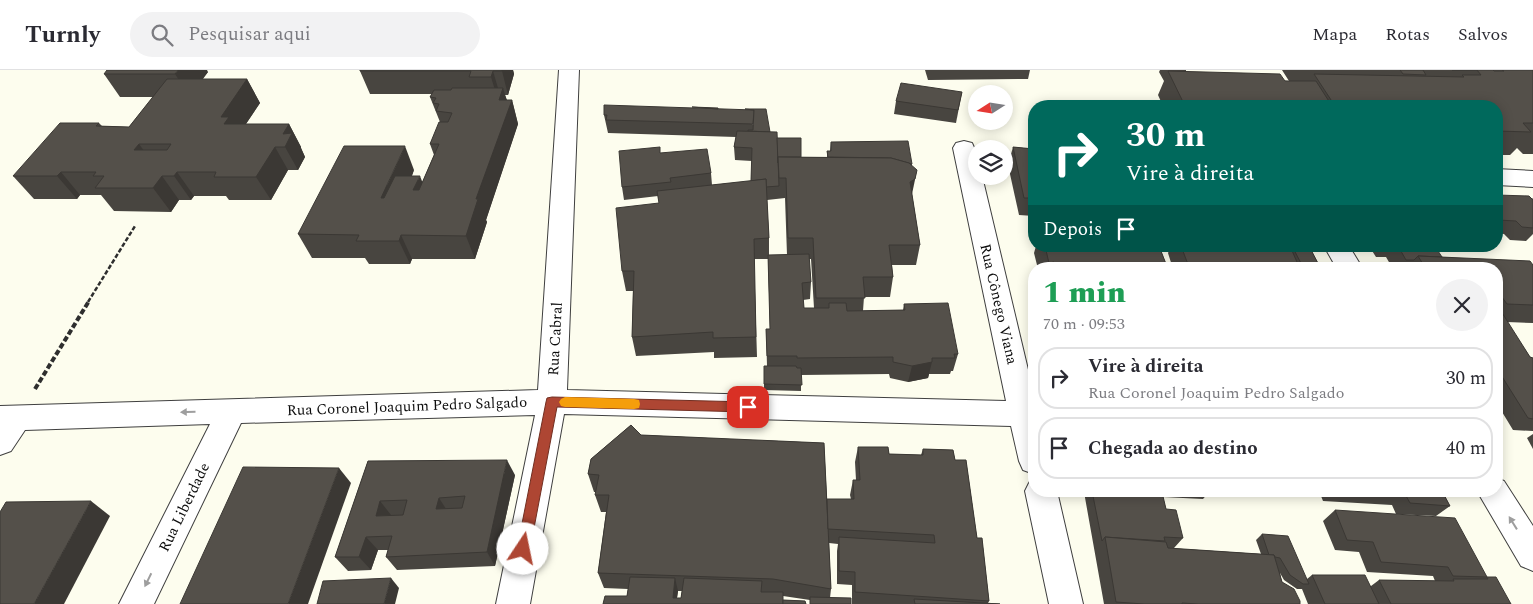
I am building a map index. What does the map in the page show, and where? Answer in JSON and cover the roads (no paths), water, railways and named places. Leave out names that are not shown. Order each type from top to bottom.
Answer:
[{"type":"street","name":"Rua Cabral","points":[[513,604],[552,402],[569,70]]},
{"type":"street","name":"Rua Cônego Viana","points":[[964,148],[1028,435]]},
{"type":"street","points":[[1503,178],[1533,179]]},
{"type":"street","name":"Rua Coronel Joaquim Pedro Salgado","points":[[9,417],[552,402],[1023,414]]},
{"type":"street","name":"Rua Liberdade","points":[[136,604],[232,411]]},
{"type":"street","points":[[0,442],[9,417]]},
{"type":"street","points":[[1042,497],[1066,604]]},
{"type":"street","points":[[1497,497],[1533,555]]}]
